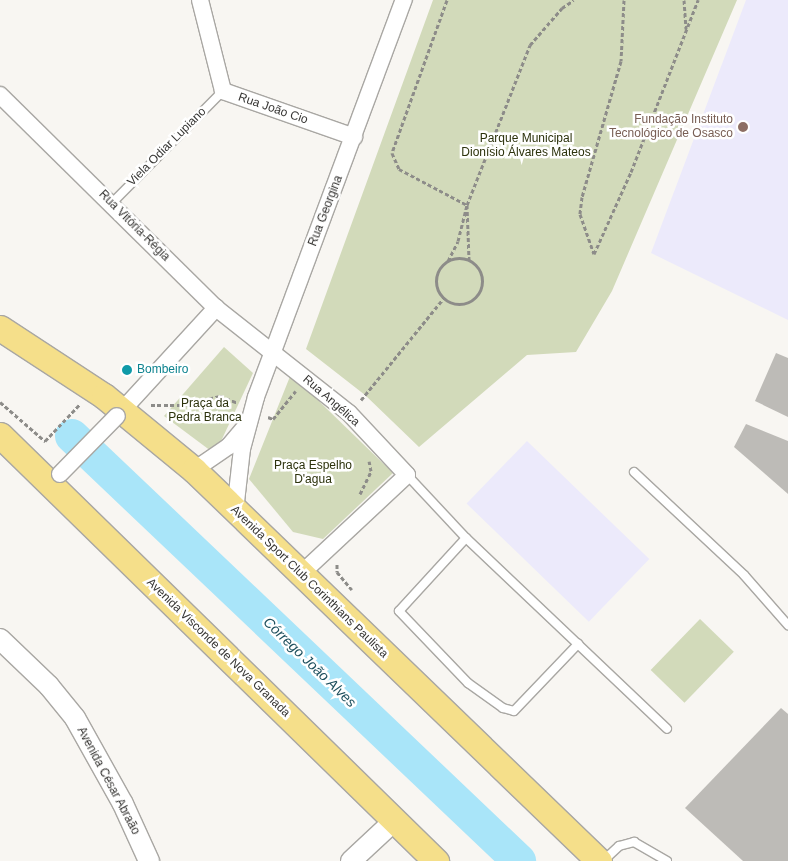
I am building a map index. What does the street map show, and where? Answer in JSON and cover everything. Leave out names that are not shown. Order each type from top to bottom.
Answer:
[{"type":"main road","name":"Avenida Sport Club Corinthians Paulista","points":[[0,328],[45,356],[194,470],[601,861]]},
{"type":"main road","name":"Avenida Visconde de Nova Granada","points":[[0,434],[55,479],[436,861]]},
{"type":"street","name":"Rua João Cio","points":[[200,0],[223,91],[354,137]]},
{"type":"street","name":"Rua Georgina","points":[[235,511],[239,468],[251,416],[272,353],[404,0]]},
{"type":"street","name":"Rua Vitória-Régia","points":[[0,95],[112,203],[216,308],[272,353]]},
{"type":"street","points":[[55,479],[120,414],[216,308]]},
{"type":"street","name":"Rua Angélica","points":[[272,353],[350,414],[407,475]]},
{"type":"street","name":"Rua Georgina","points":[[194,470],[229,446],[251,416]]},
{"type":"street","points":[[301,574],[407,475]]},
{"type":"street","name":"Avenida César Abraão","points":[[0,639],[49,686],[75,718],[101,762],[149,861]]},
{"type":"street","points":[[351,861],[395,820]]},
{"type":"lane","name":"Viela Odiar Lupiano","points":[[112,203],[223,91]]},
{"type":"lane","points":[[634,472],[744,575],[788,625]]},
{"type":"lane","points":[[407,475],[466,538],[666,729]]},
{"type":"lane","points":[[466,538],[399,611],[468,683],[503,708],[514,711],[578,644]]},
{"type":"lane","points":[[601,861],[619,846],[634,842],[667,861]]},
{"type":"path","points":[[447,0],[392,153],[400,169],[467,205]]},
{"type":"path","points":[[444,298],[436,279],[458,241],[467,205],[530,45],[562,8],[574,0]]},
{"type":"path","points":[[624,0],[621,61],[582,197],[580,214],[594,254],[613,216],[698,0]]},
{"type":"path","points":[[684,0],[686,31]]},
{"type":"path","points":[[444,298],[464,303],[478,294],[482,279],[480,271],[469,260],[467,205]]},
{"type":"path","points":[[448,261],[469,260]]},
{"type":"path","points":[[350,414],[444,298]]},
{"type":"path","points":[[148,405],[184,405],[220,396],[251,416],[274,419],[295,392],[303,390]]},
{"type":"path","points":[[0,402],[44,440],[83,401]]},
{"type":"path","points":[[357,498],[371,471],[368,456]]},
{"type":"path","points":[[340,538],[337,572],[356,595]]},
{"type":"shaded area","name":"Fundação Instituto Tecnológico de Osasco","points":[[746,0],[788,0],[788,320],[651,253]]},
{"type":"shaded area","points":[[527,441],[649,559],[589,622],[467,504]]},
{"type":"green space","name":"Parque Municipal Dionísio Álvares Mateos","points":[[433,0],[737,0],[612,291],[576,352],[527,355],[419,447],[365,395],[306,349]]},
{"type":"green space","name":"Praça da Pedra Branca","points":[[224,347],[253,373],[215,454],[164,416]]},
{"type":"green space","name":"Praça Espelho D'agua","points":[[291,374],[393,473],[323,539],[293,532],[249,479]]},
{"type":"green space","points":[[700,619],[734,652],[684,703],[651,670]]},
{"type":"building","points":[[776,353],[788,358],[788,417],[755,401]]},
{"type":"building","points":[[746,424],[788,441],[788,494],[734,447]]},
{"type":"building","points":[[781,708],[788,714],[788,861],[743,861],[685,808]]},
{"type":"waterway","name":"Córrego João Alves","points":[[72,436],[519,861]]},
{"type":"place","name":"Fundação Instituto Tecnológico de Osasco","points":[[743,127]]},
{"type":"place","name":"Bombeiro","points":[[127,370]]}]
